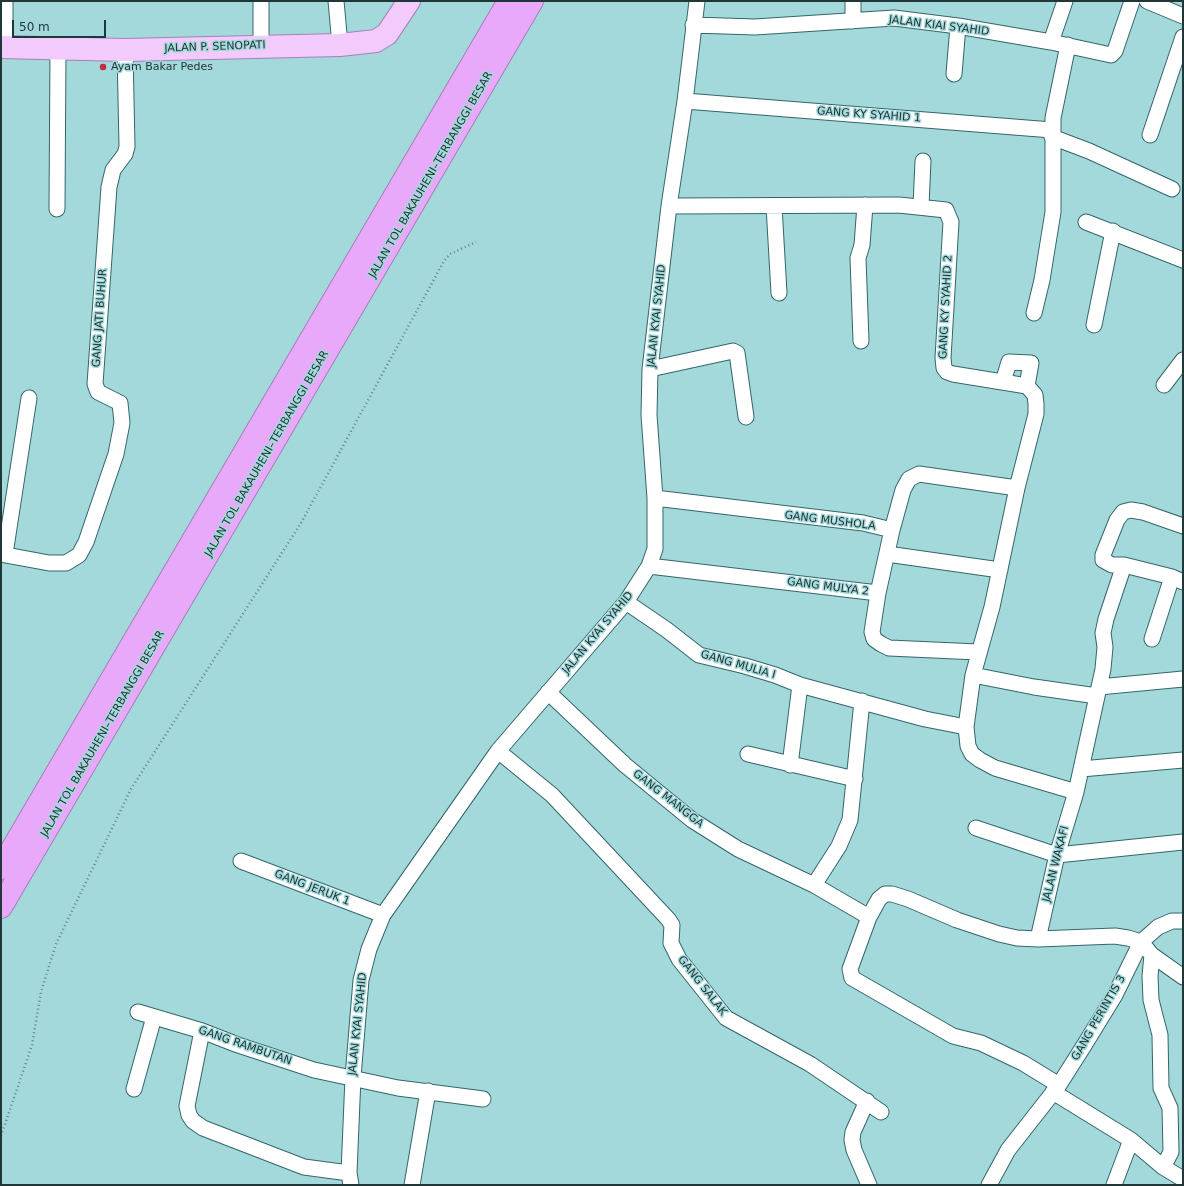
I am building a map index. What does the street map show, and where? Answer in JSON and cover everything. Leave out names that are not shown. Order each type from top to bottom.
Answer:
[{"type":"highway","name":"JALAN TOL BAKAUHENI–TERBANGGI BESAR","points":[[1,868],[509,1]]},
{"type":"highway","name":"JALAN TOL BAKAUHENI–TERBANGGI BESAR","points":[[1,907],[532,1]]},
{"type":"main road","name":"JALAN P. SENOPATI","points":[[3,48],[125,50],[262,45],[340,45],[376,41],[387,34],[409,1]]},
{"type":"street","points":[[3,48],[5,1]]},
{"type":"street","points":[[261,1],[262,45]]},
{"type":"street","points":[[336,1],[340,45]]},
{"type":"street","name":"JALAN KYAI SYAHID","points":[[350,1179],[353,1077],[361,980],[369,949],[383,915],[498,751],[626,602],[649,566],[655,549],[655,498],[649,415],[650,369],[669,206],[685,101],[696,1]]},
{"type":"street","points":[[853,1],[853,21]]},
{"type":"street","points":[[1051,42],[1065,1]]},
{"type":"street","name":"JALAN KIAI SYAHID","points":[[693,25],[755,27],[894,18],[958,26],[1068,45],[1111,55],[1114,51],[1132,1]]},
{"type":"street","points":[[1146,1],[1183,16]]},
{"type":"street","points":[[954,74],[958,26]]},
{"type":"street","points":[[1150,135],[1183,37]]},
{"type":"street","points":[[1034,314],[1042,280],[1054,212],[1052,133],[1059,87],[1068,45]]},
{"type":"street","points":[[57,209],[58,49]]},
{"type":"street","name":"GANG JATI BUHUR","points":[[3,554],[49,563],[66,563],[79,555],[86,542],[116,454],[122,423],[120,403],[98,392],[95,384],[109,187],[113,170],[126,154],[127,147],[125,50]]},
{"type":"street","name":"GANG KY SYAHID 1","points":[[685,101],[1052,133],[1172,189]]},
{"type":"street","points":[[921,206],[923,161]]},
{"type":"street","name":"GANG KY SYAHID 2","points":[[669,206],[921,206],[946,210],[951,222],[942,358],[944,368],[947,372],[953,374],[1027,386]]},
{"type":"street","points":[[774,206],[779,293]]},
{"type":"street","points":[[861,341],[858,258],[862,245],[865,206]]},
{"type":"street","points":[[1086,222],[1113,231],[1183,260]]},
{"type":"street","points":[[1094,325],[1113,231]]},
{"type":"street","points":[[650,369],[733,351],[737,353],[746,417]]},
{"type":"street","points":[[1164,385],[1183,360]]},
{"type":"street","points":[[1003,382],[1009,362],[1031,363],[1027,386],[1035,395],[1036,414],[992,607],[978,652],[973,675],[966,728],[968,746],[972,754],[995,768],[1076,792]]},
{"type":"street","points":[[3,554],[29,398]]},
{"type":"street","points":[[892,530],[903,490],[909,479],[919,474],[1018,488]]},
{"type":"street","name":"GANG MUSHOLA","points":[[655,498],[863,523],[892,530],[878,593]]},
{"type":"street","points":[[1152,639],[1178,580],[1124,565],[1107,563],[1103,560],[1103,555],[1117,520],[1123,512],[1131,510],[1143,512],[1183,526]]},
{"type":"street","points":[[887,554],[1000,570]]},
{"type":"street","name":"JALAN WAKAFI","points":[[1038,939],[1057,854],[1076,792],[1098,692],[1104,659],[1105,647],[1103,633],[1106,619],[1124,565]]},
{"type":"street","name":"GANG MULYA 2","points":[[649,566],[878,593],[872,632],[874,639],[881,644],[889,648],[978,652]]},
{"type":"street","name":"GANG MULIA I","points":[[626,602],[667,630],[699,655],[776,675],[800,685],[925,719],[966,728]]},
{"type":"street","points":[[973,675],[1034,687],[1098,692],[1183,679]]},
{"type":"street","points":[[790,765],[800,685]]},
{"type":"street","name":"GANG MANGGA","points":[[548,692],[625,765],[692,820],[738,849],[814,885],[869,917]]},
{"type":"street","points":[[814,885],[839,846],[850,820],[862,701]]},
{"type":"street","name":"GANG SALAK","points":[[498,751],[552,795],[668,919],[672,925],[671,944],[679,960],[726,1018],[810,1064],[867,1101],[881,1112]]},
{"type":"street","points":[[748,754],[855,779]]},
{"type":"street","points":[[1081,769],[1183,760]]},
{"type":"street","points":[[976,828],[1057,854],[1183,842]]},
{"type":"street","name":"GANG JERUK 1","points":[[241,861],[383,915]]},
{"type":"street","points":[[1183,977],[1152,955],[1141,942],[1115,936],[1038,939],[1017,938],[999,934],[956,920],[908,899],[892,894],[885,894],[879,900],[869,917],[850,969],[852,978],[953,1036],[981,1043],[1023,1063],[1056,1089],[1131,1140],[1163,1167],[1183,1179]]},
{"type":"street","points":[[1141,942],[1158,927],[1172,921],[1183,921]]},
{"type":"street","name":"GANG PERINTIS 3","points":[[1056,1089],[1115,995],[1141,942]]},
{"type":"street","points":[[1152,955],[1150,976],[1151,1000],[1160,1035],[1160,1088],[1170,1108],[1171,1152],[1163,1167]]},
{"type":"street","name":"GANG RAMBUTAN","points":[[138,1012],[202,1031],[238,1045],[314,1070],[353,1077],[398,1088],[483,1099]]},
{"type":"street","points":[[134,1090],[154,1017]]},
{"type":"street","points":[[202,1031],[187,1106],[188,1116],[193,1121],[203,1128],[304,1167],[350,1179]]},
{"type":"street","points":[[989,1185],[1008,1150],[1056,1089]]},
{"type":"street","points":[[412,1185],[428,1091]]},
{"type":"street","points":[[867,1101],[853,1132],[852,1140],[854,1150],[869,1185]]},
{"type":"street","points":[[1114,1185],[1131,1140]]},
{"type":"path","points":[[1,1136],[32,1045],[41,992],[56,944],[131,789],[301,523],[444,261],[450,254],[476,242]]},
{"type":"place","name":"Ayam Bakar Pedes","points":[[103,67]]}]
